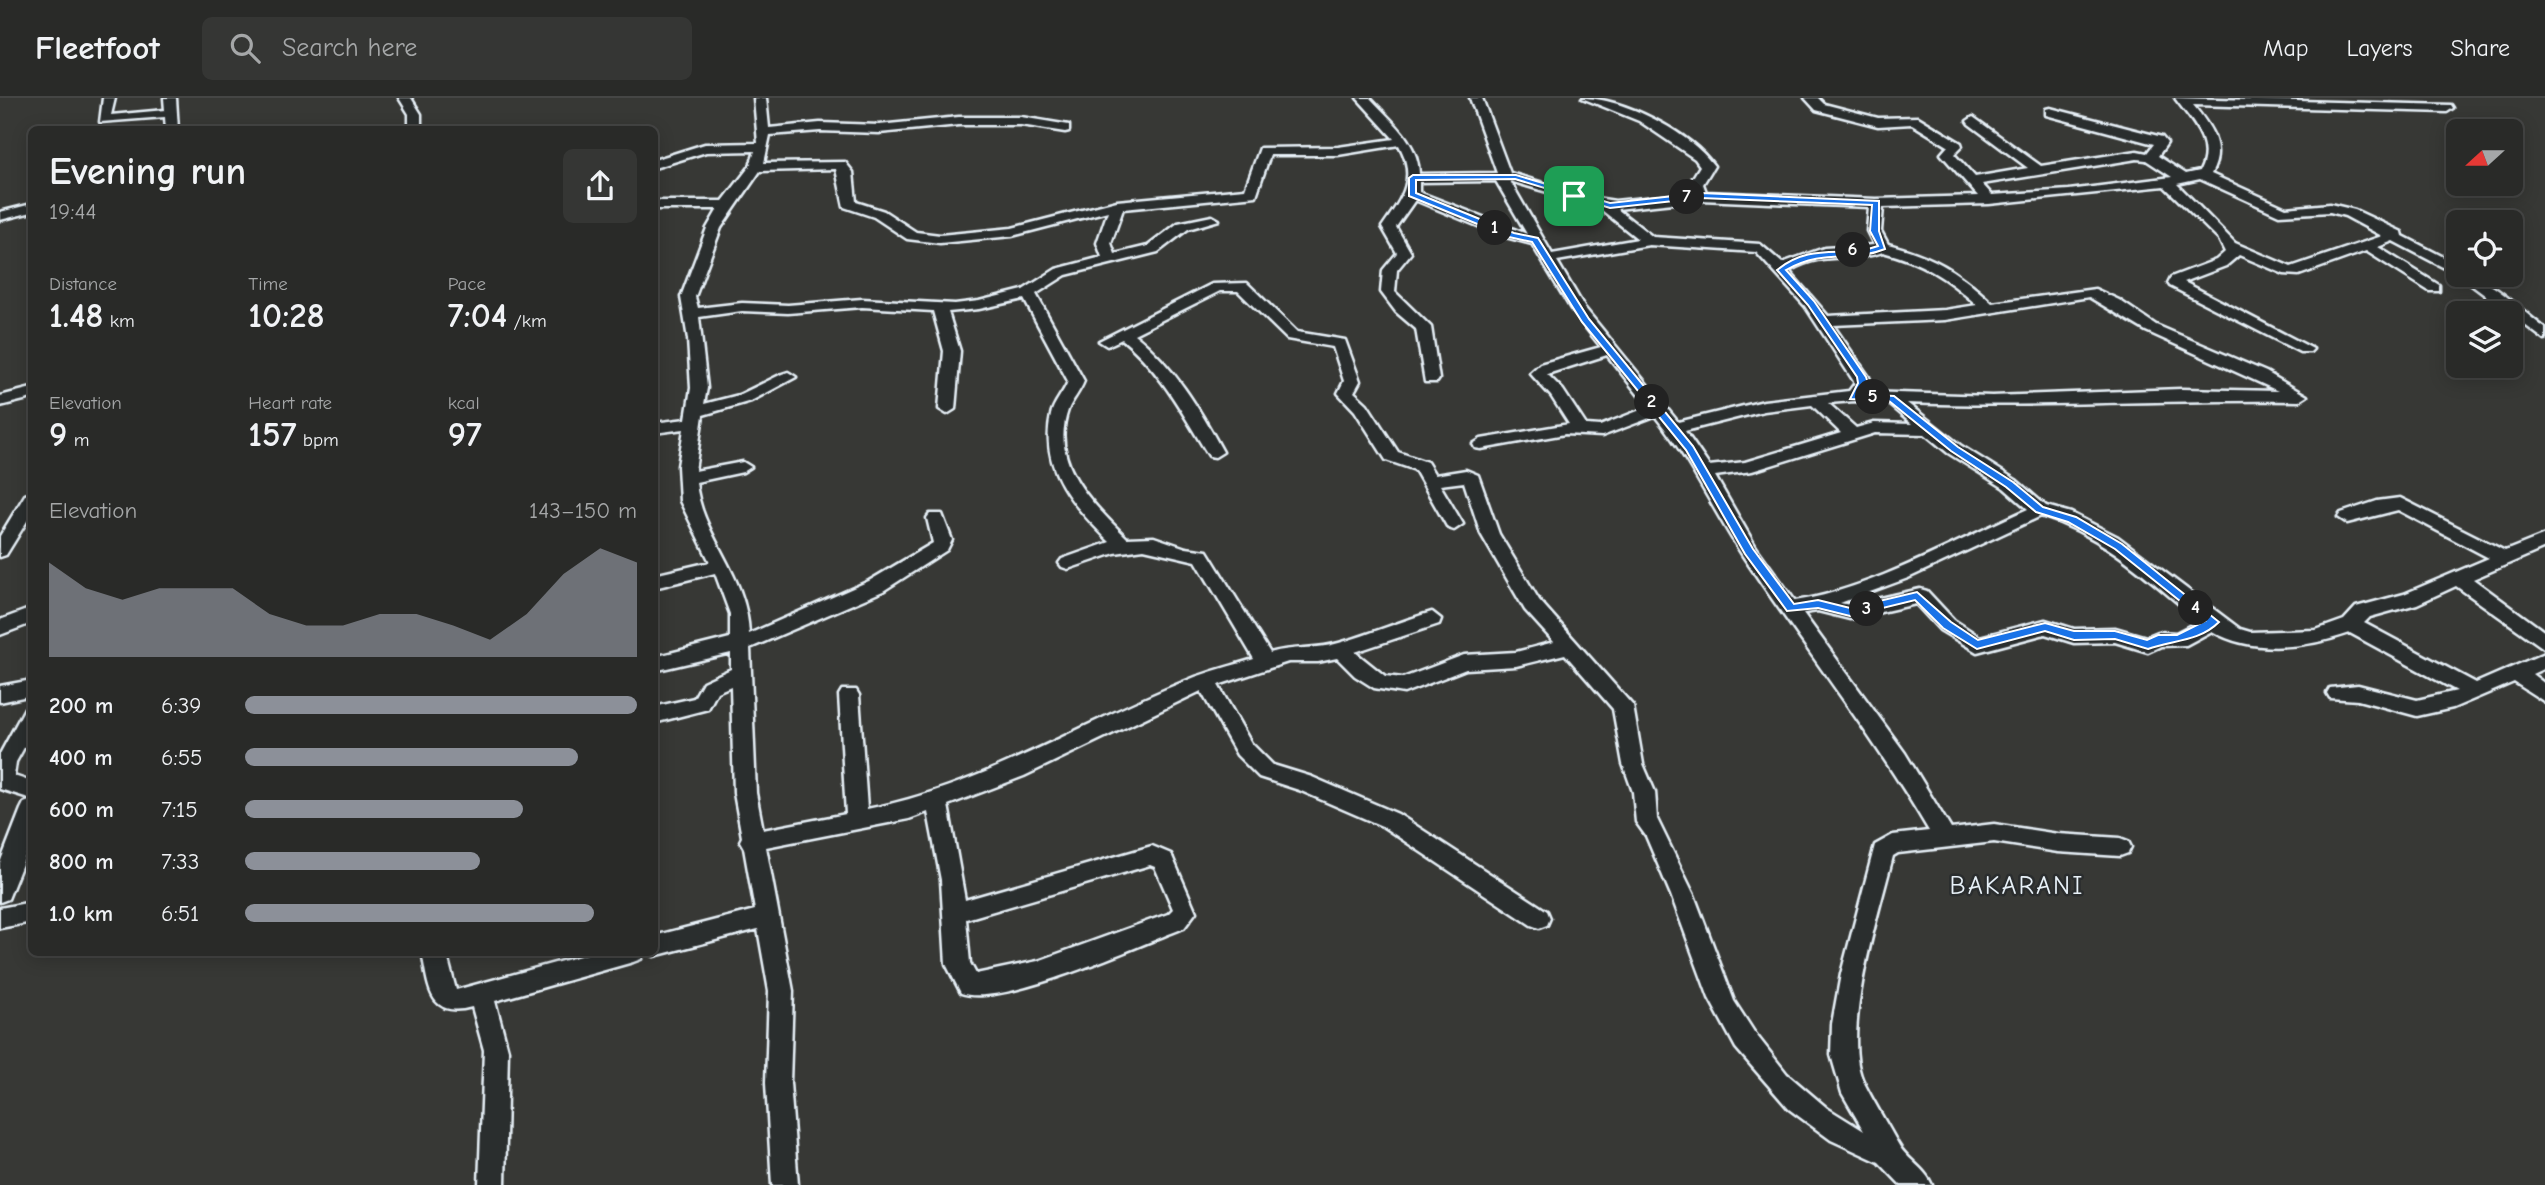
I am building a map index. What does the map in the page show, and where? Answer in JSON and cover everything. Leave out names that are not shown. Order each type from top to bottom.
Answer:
[{"type":"street","points":[[109,98],[104,119],[186,98]]},
{"type":"street","points":[[405,98],[415,114],[415,126]]},
{"type":"street","points":[[760,98],[763,140],[756,167],[727,205],[703,253],[688,292],[699,388],[686,478],[694,514],[733,588],[739,614],[745,793],[751,841],[781,991],[778,1102],[785,1185]]},
{"type":"street","points":[[1363,98],[1403,141],[1412,157],[1412,194],[1390,224],[1404,253],[1390,270],[1391,284],[1388,292],[1401,309],[1423,327],[1431,379]]},
{"type":"street","points":[[1476,98],[1504,171],[1502,176],[1535,240],[1577,309],[1674,428],[1704,471],[1749,551],[1898,759],[1946,840]]},
{"type":"street","points":[[1811,98],[1820,107],[1882,123],[1918,121],[1956,146],[1947,154],[1989,200]]},
{"type":"street","points":[[1594,99],[1665,130],[1705,161],[1707,169],[1696,184],[1701,196]]},
{"type":"street","points":[[2182,100],[2447,108]]},
{"type":"street","points":[[2182,100],[2212,143],[2213,158],[2202,175]]},
{"type":"street","points":[[170,104],[172,126]]},
{"type":"street","points":[[2050,112],[2157,140],[2161,143],[2160,148],[2150,157]]},
{"type":"street","points":[[658,163],[705,148],[763,140],[820,127],[879,129],[959,121],[1021,121],[1065,128]]},
{"type":"street","points":[[1973,121],[2038,170]]},
{"type":"street","points":[[756,167],[840,165],[846,172],[846,197],[849,204],[879,214],[886,221],[920,238],[1012,232],[1117,205],[1251,193],[1265,151],[1338,151],[1403,141]]},
{"type":"street","points":[[1974,181],[2137,155],[2150,157],[2185,179]]},
{"type":"street","points":[[1604,205],[1701,196],[1877,203],[1989,200],[2058,195],[2167,182],[2202,175],[2284,212],[2341,210],[2397,235],[2446,263]]},
{"type":"street","points":[[1413,178],[1502,176],[1529,180],[1604,205],[1649,241]]},
{"type":"street","points":[[2167,182],[2231,246],[2288,271],[2299,271],[2397,235]]},
{"type":"street","points":[[1412,194],[1512,235],[1535,240]]},
{"type":"street","points":[[1877,203],[1874,231],[1882,247]]},
{"type":"street","points":[[658,205],[727,205]]},
{"type":"street","points":[[1110,259],[1104,243],[1117,205]]},
{"type":"street","points":[[0,216],[28,209]]},
{"type":"street","points":[[692,313],[743,307],[788,309],[862,303],[979,305],[1028,293],[1061,272],[1157,247],[1183,226],[1212,220]]},
{"type":"street","points":[[1547,259],[1649,241],[1760,248],[1824,321],[1862,379],[1853,397]]},
{"type":"street","points":[[2231,246],[2230,258],[2176,280],[2175,283],[2305,349]]},
{"type":"street","points":[[2367,246],[2434,288]]},
{"type":"street","points":[[1781,270],[1798,260],[1824,252],[1871,251],[1882,247],[1920,257],[1942,270],[1989,308]]},
{"type":"street","points":[[1107,341],[1153,316],[1217,287],[1241,286],[1292,336],[1340,343],[1352,381],[1346,393],[1361,408],[1392,456],[1418,463],[1454,524]]},
{"type":"street","points":[[2484,287],[2498,296],[2514,314],[2545,335]]},
{"type":"street","points":[[1028,293],[1076,381],[1058,416],[1055,450],[1058,464],[1079,502],[1124,546]]},
{"type":"street","points":[[1674,428],[1764,406],[1853,397],[1992,401],[2181,394],[2299,396],[2262,375],[2152,328],[2095,293],[1916,318],[1824,321]]},
{"type":"street","points":[[939,306],[952,351],[947,409]]},
{"type":"street","points":[[1124,333],[1166,371],[1187,400],[1215,452]]},
{"type":"street","points":[[1580,429],[1557,393],[1538,373],[1546,367],[1609,350]]},
{"type":"street","points":[[658,427],[696,417],[745,398],[788,377]]},
{"type":"street","points":[[0,401],[28,394]]},
{"type":"street","points":[[1891,398],[1928,429],[2010,484],[2040,510],[2059,514],[2101,535],[2213,622],[2234,635],[2250,639],[2312,638],[2351,625],[2363,612],[2410,599],[2545,541]]},
{"type":"street","points":[[1815,399],[1852,434]]},
{"type":"street","points":[[1481,444],[1580,429],[1611,429],[1658,409]]},
{"type":"street","points":[[1704,471],[1746,467],[1800,453],[1852,434],[1882,428],[1928,429]]},
{"type":"street","points":[[686,478],[743,467]]},
{"type":"street","points":[[1430,481],[1466,476],[1472,479],[1481,512],[1499,552],[1532,605],[1612,691],[1626,711],[1626,734],[1644,792],[1647,822],[1655,831],[1688,906],[1730,1018],[1753,1051],[1794,1098],[1818,1120],[1856,1143],[1888,1153]]},
{"type":"street","points":[[0,551],[28,504]]},
{"type":"street","points":[[2347,517],[2376,507],[2400,504],[2504,558]]},
{"type":"street","points":[[1791,608],[1818,604],[1902,573],[2040,510]]},
{"type":"street","points":[[658,663],[738,645],[859,594],[940,548],[943,540],[936,518]]},
{"type":"street","points":[[1068,563],[1124,546],[1154,543],[1179,554],[1201,555],[1265,661]]},
{"type":"street","points":[[658,581],[722,565]]},
{"type":"street","points":[[2457,578],[2503,608],[2545,642]]},
{"type":"street","points":[[1818,604],[1850,612],[1920,596],[1931,611],[1973,645],[2045,627],[2074,636],[2115,635],[2148,645],[2158,639],[2179,640],[2213,622]]},
{"type":"street","points":[[0,628],[28,617]]},
{"type":"street","points":[[751,841],[909,810],[1017,770],[1102,727],[1206,682],[1288,655],[1318,655],[1341,650],[1432,619]]},
{"type":"street","points":[[2351,625],[2473,691]]},
{"type":"street","points":[[1341,650],[1362,671],[1381,683],[1404,686],[1456,664],[1517,659],[1568,646]]},
{"type":"street","points":[[2337,693],[2362,693],[2418,709],[2434,707],[2545,660]]},
{"type":"street","points":[[2514,672],[2545,694]]},
{"type":"street","points":[[658,714],[695,707],[705,701],[710,687],[739,674]]},
{"type":"street","points":[[1206,682],[1244,749],[1266,771],[1305,783],[1390,820],[1539,918]]},
{"type":"street","points":[[0,694],[28,688]]},
{"type":"street","points":[[849,695],[857,820]]},
{"type":"street","points":[[28,721],[6,762],[3,777],[8,784],[28,790]]},
{"type":"street","points":[[936,799],[952,880],[958,964],[965,982],[975,987],[1043,970],[1176,921],[1185,912],[1163,861],[1152,855],[955,913]]},
{"type":"street","points":[[0,892],[28,819]]},
{"type":"street","points":[[1919,1185],[1888,1153],[1846,1069],[1843,1043],[1848,999],[1883,851],[1893,844],[1994,833],[2058,843],[2120,847]]},
{"type":"street","points":[[0,918],[28,913]]},
{"type":"street","points":[[658,945],[767,917]]},
{"type":"street","points":[[435,956],[445,996],[455,1000],[481,995],[603,956]]},
{"type":"street","points":[[481,995],[496,1050],[492,1185]]},
{"type":"district","name":"BAKARANI","points":[[2017,885]]},
{"type":"route","points":[[1502,176],[1529,180],[1574,196],[1604,205],[1701,196],[1877,203],[1874,231],[1882,247],[1871,251],[1824,252],[1798,260],[1781,270],[1811,303],[1861,377],[1863,383],[1853,397],[1891,398],[1954,449],[2010,484],[2040,510],[2059,514],[2101,535],[2213,622],[2179,640],[2158,639],[2148,645],[2115,635],[2074,636],[2045,627],[1973,645],[1931,611],[1920,596],[1850,612],[1818,604],[1791,608],[1749,551],[1690,448],[1585,321],[1535,240],[1512,235],[1412,194],[1413,178],[1502,176]]}]
